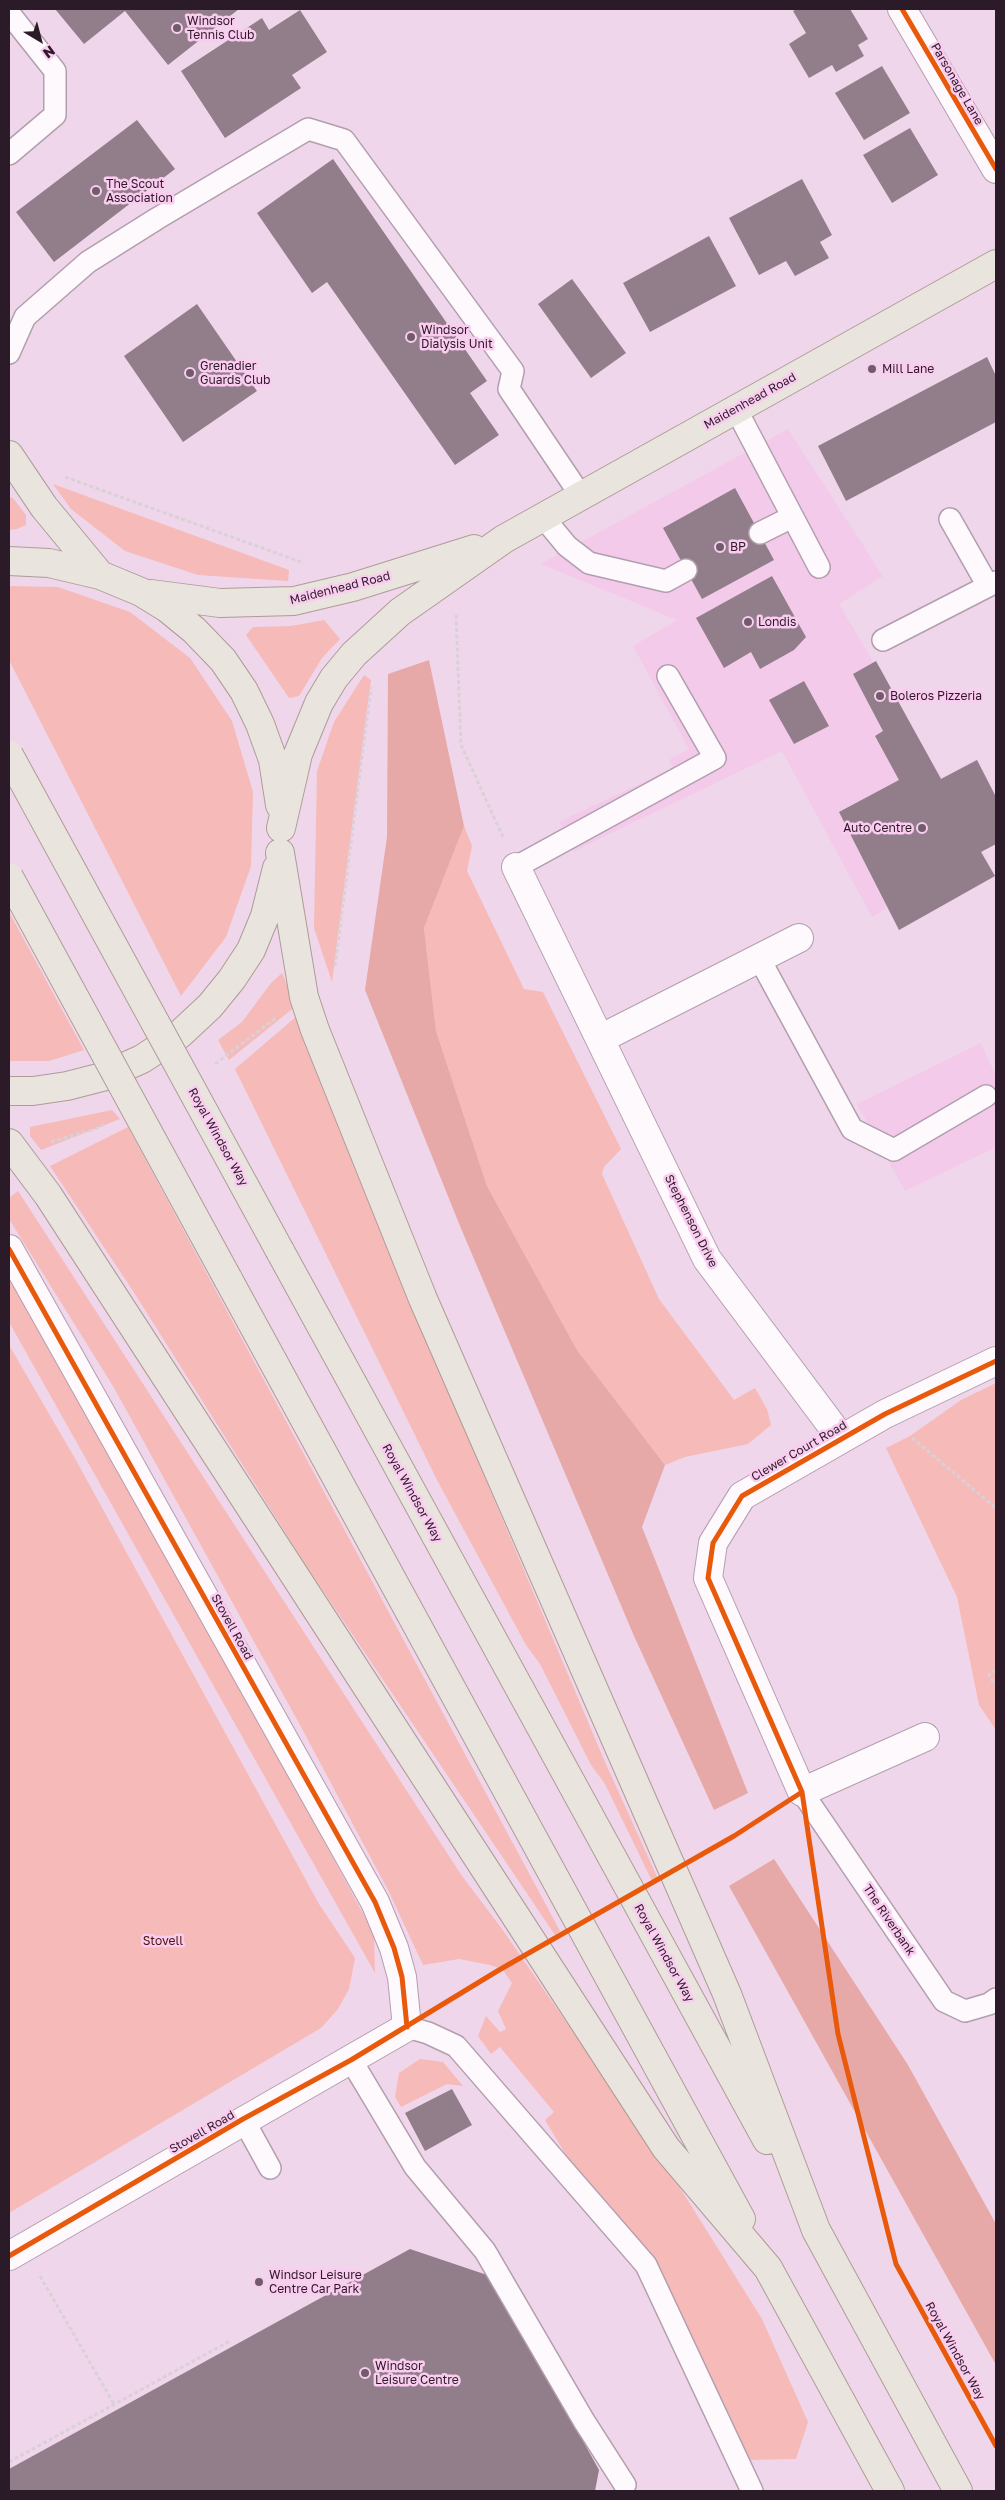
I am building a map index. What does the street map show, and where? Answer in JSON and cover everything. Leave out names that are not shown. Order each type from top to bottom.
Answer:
[{"type":"main road","name":"Maidenhead Road","points":[[280,840],[293,771],[308,727],[334,678],[354,654],[400,612],[504,539],[996,264]]},
{"type":"main road","points":[[9,455],[44,507],[100,575]]},
{"type":"main road","name":"Maidenhead Road","points":[[141,592],[182,600],[237,603],[294,601],[319,596],[504,539]]},
{"type":"main road","points":[[9,561],[49,563],[100,575],[141,592],[167,608],[194,630],[223,660],[244,691],[260,724],[273,760],[279,791],[280,840],[304,997],[314,1030],[423,1299],[727,1994],[816,2230],[958,2491]]},
{"type":"main road","name":"Royal Windsor Way","points":[[9,755],[816,2230]]},
{"type":"main road","points":[[9,1091],[33,1091],[67,1086],[102,1077],[142,1059],[180,1034],[216,1000],[250,950],[267,908],[280,840]]},
{"type":"main road","points":[[9,878],[890,2491]]},
{"type":"main road","points":[[13,1148],[48,1195],[666,2148],[768,2268]]},
{"type":"street","name":"Parsonage Lane","points":[[902,9],[996,168]]},
{"type":"street","name":"Stephenson Drive","points":[[516,867],[707,1259],[841,1438]]},
{"type":"street","points":[[600,1039],[799,938]]},
{"type":"street","name":"Stovell Road","points":[[9,1249],[374,1902],[394,1948],[402,1977],[407,2027],[352,2060],[243,2119],[16,2252]]},
{"type":"street","name":"Clewer Court Road","points":[[802,1792],[708,1578],[713,1543],[742,1496],[884,1414],[996,1361]]},
{"type":"street","points":[[802,1792],[925,1737]]},
{"type":"lane","points":[[9,13],[55,71],[55,115],[9,154]]},
{"type":"lane","points":[[9,353],[25,317],[88,262],[308,128],[344,140],[513,371],[509,389],[581,496]]},
{"type":"lane","points":[[736,409],[818,567]]},
{"type":"lane","points":[[543,517],[567,546],[589,563],[666,581],[686,570]]},
{"type":"lane","points":[[760,533],[792,517]]},
{"type":"lane","points":[[883,640],[992,584],[950,519]]},
{"type":"lane","points":[[516,867],[715,758],[668,676]]},
{"type":"lane","points":[[759,958],[852,1129],[894,1150],[986,1096]]},
{"type":"lane","name":"The Riverbank","points":[[802,1792],[944,2001],[965,2011],[989,2004],[996,1999]]},
{"type":"lane","points":[[407,2027],[428,2033],[456,2046],[646,2264],[752,2491]]},
{"type":"lane","points":[[352,2060],[415,2168],[485,2251],[584,2421],[626,2485]]},
{"type":"lane","points":[[243,2119],[270,2168]]},
{"type":"path","points":[[61,476],[303,562],[319,596]]},
{"type":"path","points":[[456,614],[461,745],[516,867]]},
{"type":"path","points":[[206,1069],[223,1060],[304,997],[333,982],[371,687],[354,654]]},
{"type":"path","points":[[13,1148],[95,1130],[112,1120]]},
{"type":"path","points":[[884,1414],[996,1508]]},
{"type":"path","points":[[996,1670],[989,1675],[996,1686]]},
{"type":"path","points":[[16,2252],[114,2404]]},
{"type":"path","points":[[9,2462],[230,2341]]},
{"type":"shaded area","points":[[788,429],[883,576],[839,604],[942,778],[977,759],[996,796],[996,844],[982,851],[995,876],[900,930],[887,908],[872,917],[782,751],[574,851],[559,822],[673,768],[669,760],[689,749],[633,646],[677,620],[541,564]]},
{"type":"shaded area","points":[[429,660],[464,826],[424,928],[436,1031],[487,1186],[577,1350],[665,1465],[642,1527],[748,1793],[714,1810],[634,1636],[460,1226],[365,990],[387,837],[388,674]]},
{"type":"shaded area","points":[[981,1043],[996,1076],[996,1147],[905,1191],[857,1104]]},
{"type":"shaded area","points":[[774,1859],[908,2065],[996,2224],[996,2365],[729,1886]]},
{"type":"green space","points":[[53,484],[289,570],[288,581],[198,575],[125,551],[71,509]]},
{"type":"green space","points":[[12,497],[26,515],[26,525],[9,530],[9,499]]},
{"type":"green space","points":[[9,586],[58,587],[130,612],[190,658],[232,721],[253,792],[251,866],[226,937],[181,996],[9,660]]},
{"type":"green space","points":[[324,620],[340,639],[322,658],[299,696],[289,698],[246,635],[253,627],[291,626]]},
{"type":"green space","points":[[364,675],[371,680],[332,982],[314,928],[317,771],[334,722]]},
{"type":"green space","points":[[464,826],[472,846],[467,871],[524,989],[543,992],[621,1149],[604,1167],[602,1174],[659,1299],[734,1400],[755,1388],[767,1409],[771,1425],[748,1444],[685,1457],[665,1465],[577,1350],[487,1186],[436,1031],[424,928]]},
{"type":"green space","points":[[9,912],[84,1050],[49,1061],[9,1061]]},
{"type":"green space","points":[[282,973],[296,1006],[229,1060],[218,1040],[242,1022],[271,983]]},
{"type":"green space","points":[[297,1016],[360,1182],[605,1762],[658,1879],[653,1883],[605,1784],[591,1765],[540,1664],[526,1645],[437,1480],[235,1069]]},
{"type":"green space","points":[[112,1110],[120,1119],[41,1150],[30,1136],[30,1127]]},
{"type":"green space","points":[[128,1127],[560,1931],[555,1935],[307,1567],[133,1291],[50,1166]]},
{"type":"green space","points":[[18,1191],[462,1876],[502,1929],[677,2183],[762,2319],[808,2422],[796,2459],[745,2460],[649,2293],[545,2120],[554,2112],[500,2047],[491,2054],[478,2036],[486,2016],[500,2032],[506,2029],[498,2011],[512,1983],[502,1969],[459,1959],[423,1965],[389,1892],[300,1725],[113,1386],[9,1219],[9,1198]]},
{"type":"green space","points":[[9,1277],[147,1513],[374,1934],[375,1973],[9,1322]]},
{"type":"green space","name":"Stovell","points":[[9,1345],[77,1462],[319,1904],[355,1958],[349,1989],[338,2009],[321,2028],[9,2213]]},
{"type":"green space","points":[[996,1383],[996,1730],[979,1705],[957,1597],[886,1448],[910,1436],[961,1400]]},
{"type":"green space","points":[[420,2059],[443,2062],[463,2086],[447,2084],[401,2107],[395,2097],[399,2073]]},
{"type":"building","name":"Windsor Tennis Club","points":[[55,9],[239,9],[168,65],[125,11],[84,44]]},
{"type":"building","points":[[797,9],[850,9],[868,39],[858,45],[864,56],[836,72],[832,65],[809,78],[789,44],[806,33],[793,11]]},
{"type":"building","points":[[300,10],[327,52],[292,75],[301,88],[225,138],[181,71],[262,18],[269,30]]},
{"type":"building","points":[[882,66],[910,113],[864,140],[835,93]]},
{"type":"building","name":"The Scout Association","points":[[137,120],[175,169],[54,262],[16,212]]},
{"type":"building","points":[[910,128],[938,175],[892,203],[863,155]]},
{"type":"building","name":"Windsor Dialysis Unit","points":[[333,159],[487,381],[470,393],[499,435],[455,465],[327,282],[312,293],[257,213]]},
{"type":"building","points":[[802,179],[832,235],[820,242],[829,258],[795,276],[786,261],[759,275],[729,218]]},
{"type":"building","points":[[709,236],[736,286],[650,332],[623,283]]},
{"type":"building","points":[[572,279],[626,353],[591,378],[538,304]]},
{"type":"building","name":"Grenadier Guards Club","points":[[197,304],[257,391],[183,442],[124,356]]},
{"type":"building","points":[[987,357],[996,376],[996,422],[846,501],[818,446]]},
{"type":"building","name":"BP","points":[[735,488],[774,560],[702,599],[663,528]]},
{"type":"building","name":"Londis","points":[[772,576],[806,637],[794,650],[760,669],[751,652],[724,668],[696,618]]},
{"type":"building","name":"Auto Centre","points":[[876,661],[941,779],[977,760],[996,797],[996,844],[981,852],[995,876],[899,930],[839,812],[899,780],[875,736],[883,731],[853,674]]},
{"type":"building","points":[[804,681],[829,726],[794,744],[769,700]]},
{"type":"building","points":[[452,2089],[472,2125],[425,2151],[405,2113]]},
{"type":"building","name":"Windsor Leisure Centre","points":[[410,2249],[493,2277],[599,2470],[595,2491],[9,2491],[9,2469]]},
{"type":"cycle path","points":[[902,9],[996,169]]},
{"type":"cycle path","points":[[9,1249],[375,1902],[394,1948],[402,1977],[407,2027]]},
{"type":"cycle path","points":[[996,1361],[885,1414],[742,1496],[713,1543],[708,1578],[802,1792],[838,2034],[896,2264],[996,2446]]},
{"type":"cycle path","points":[[9,2256],[243,2119],[351,2060],[499,1970],[734,1836],[802,1792]]},
{"type":"place","name":"Windsor Tennis Club","points":[[177,28]]},
{"type":"place","name":"The Scout Association","points":[[96,191]]},
{"type":"place","name":"Windsor Dialysis Unit","points":[[411,337]]},
{"type":"place","name":"Mill Lane","points":[[872,369]]},
{"type":"place","name":"Grenadier Guards Club","points":[[190,373]]},
{"type":"place","name":"BP","points":[[720,547]]},
{"type":"place","name":"Londis","points":[[748,622]]},
{"type":"place","name":"Boleros Pizzeria","points":[[880,696]]},
{"type":"place","name":"Auto Centre","points":[[922,828]]},
{"type":"place","name":"Windsor Leisure Centre Car Park","points":[[259,2282]]},
{"type":"place","name":"Windsor Leisure Centre","points":[[365,2373]]}]
